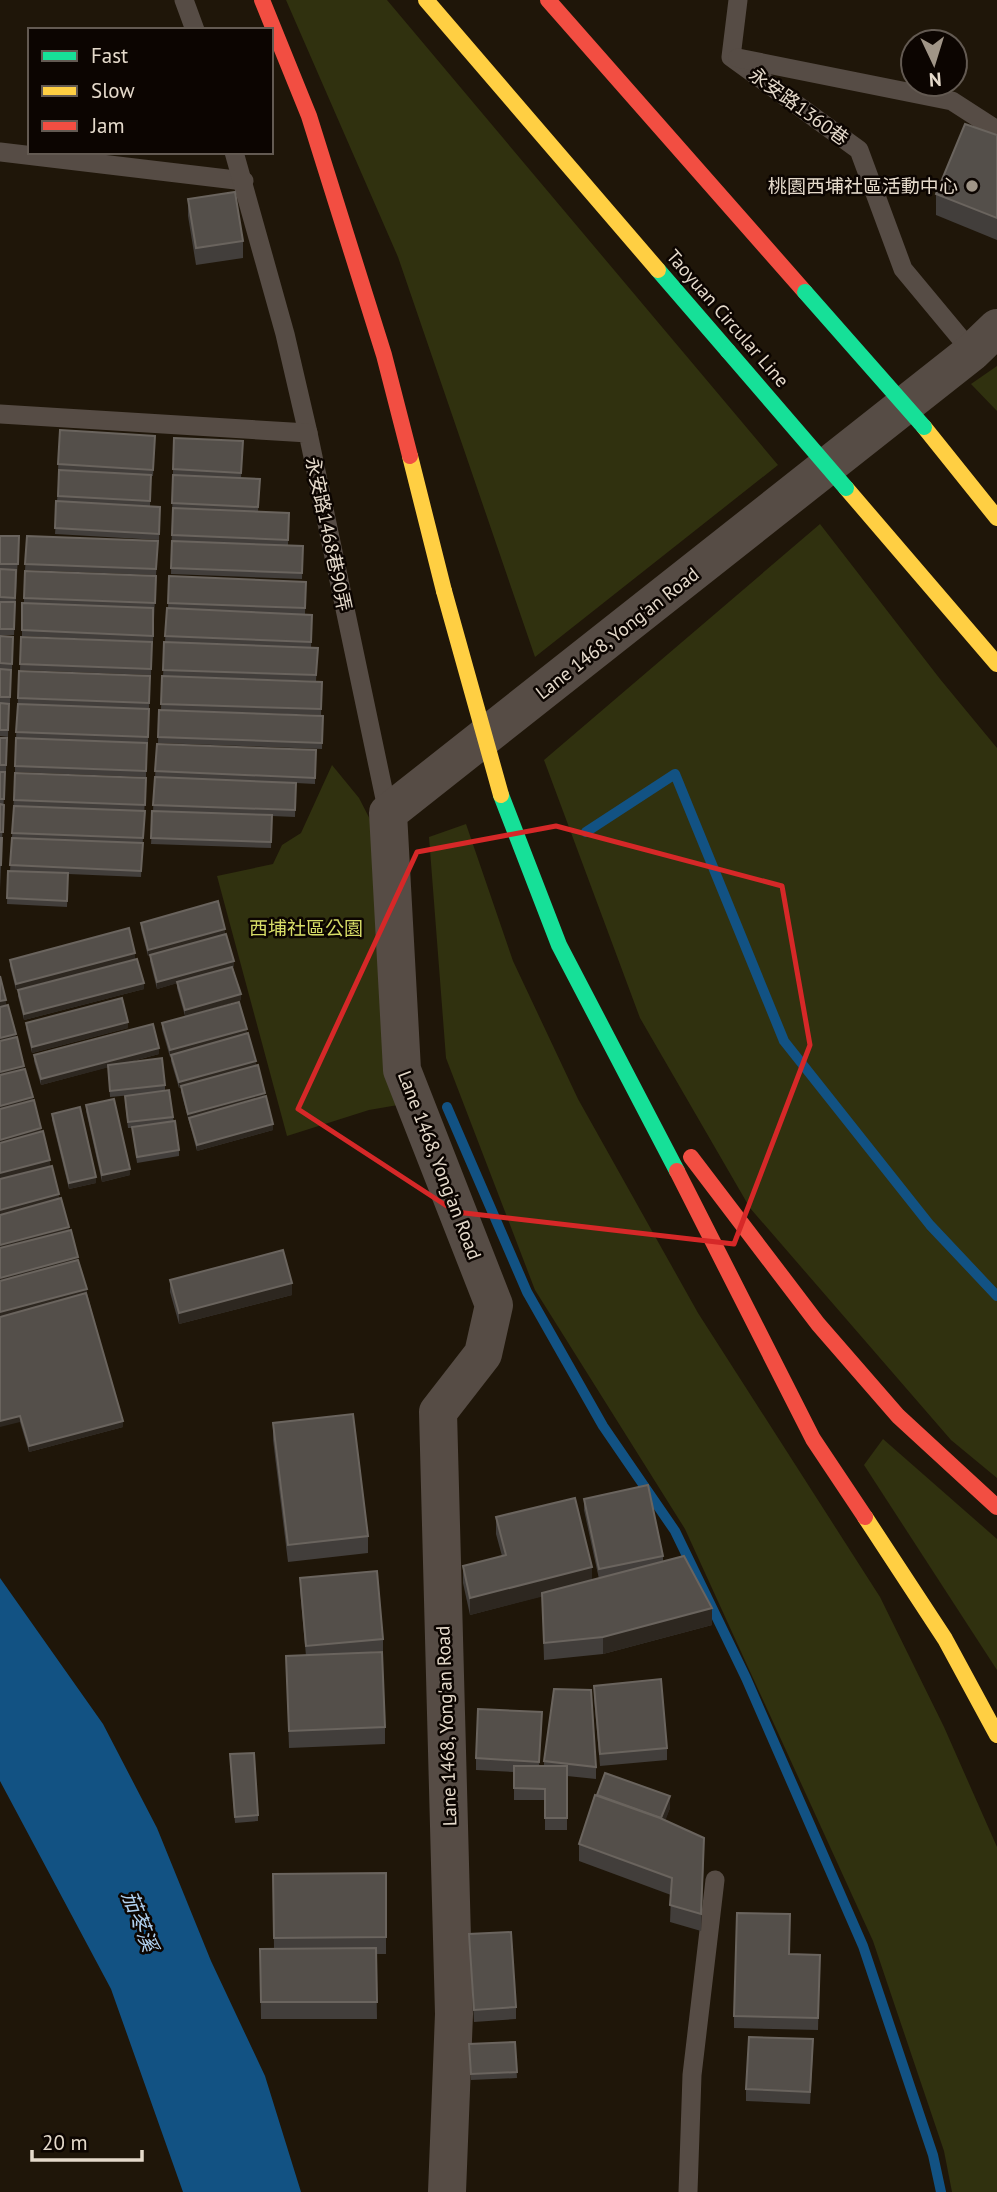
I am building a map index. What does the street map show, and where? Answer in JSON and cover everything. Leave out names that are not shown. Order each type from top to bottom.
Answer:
[{"type":"highway","points":[[262,0],[309,116],[380,341],[444,591],[501,795],[559,945],[813,1439],[945,1639],[997,1735]]},
{"type":"highway","name":"Taoyuan Circular Line","points":[[426,0],[997,664]]},
{"type":"highway","points":[[548,0],[924,427],[997,518]]},
{"type":"highway","points":[[623,1065],[757,1247],[818,1324],[898,1416],[997,1507]]},
{"type":"street","name":"Lane 1468, Yong'an Road","points":[[447,2192],[454,2014],[438,1412],[483,1354],[494,1305],[402,1070],[388,813],[984,340]]},
{"type":"lane","points":[[184,0],[194,28]]},
{"type":"lane","name":"永安路1360巷","points":[[738,0],[731,57],[859,150],[903,269],[984,340]]},
{"type":"lane","points":[[731,57],[952,101],[997,130]]},
{"type":"lane","points":[[0,152],[244,181]]},
{"type":"lane","points":[[235,154],[285,334],[308,433]]},
{"type":"lane","name":"永安路1468巷90弄","points":[[0,414],[308,433],[388,813]]},
{"type":"lane","points":[[688,2192],[692,2075],[715,1880]]},
{"type":"highlighted area","points":[[556,826],[782,886],[810,1045],[734,1244],[456,1212],[298,1109],[417,852]]},
{"type":"green space","points":[[286,0],[387,0],[778,465],[535,657],[398,257]]},
{"type":"green space","points":[[997,366],[997,411],[971,384]]},
{"type":"green space","points":[[820,524],[997,748],[997,1478],[951,1440],[750,1208],[640,1018],[544,760]]},
{"type":"green space","name":"西埔社區公園","points":[[332,765],[359,798],[377,833],[398,1105],[369,1110],[287,1136],[217,876],[273,864],[282,845],[301,833]]},
{"type":"green space","points":[[466,824],[513,961],[578,1099],[698,1313],[880,1597],[944,1727],[997,1847],[997,2192],[952,2192],[944,2151],[873,1941],[685,1529],[535,1290],[446,1058],[429,837]]},
{"type":"green space","points":[[883,1439],[997,1539],[997,1670],[864,1465]]},
{"type":"water","name":"茄苳溪","points":[[0,1578],[103,1724],[157,1828],[211,1961],[265,2076],[301,2192],[183,2192],[111,1989],[0,1781]]},
{"type":"building","name":"桃園西埔社區活動中心","points":[[965,124],[997,135],[997,218],[936,194]]},
{"type":"building","points":[[235,192],[243,241],[196,248],[188,199]]},
{"type":"building","points":[[60,430],[155,436],[153,470],[58,464]]},
{"type":"building","points":[[174,438],[243,441],[241,473],[173,469]]},
{"type":"building","points":[[59,470],[151,475],[150,501],[58,496]]},
{"type":"building","points":[[173,475],[260,479],[258,507],[172,503]]},
{"type":"building","points":[[56,501],[160,507],[159,534],[55,528]]},
{"type":"building","points":[[173,508],[289,513],[288,540],[172,535]]},
{"type":"building","points":[[0,536],[19,536],[18,564],[0,564]]},
{"type":"building","points":[[27,536],[158,541],[156,569],[25,564]]},
{"type":"building","points":[[172,541],[303,546],[302,573],[171,568]]},
{"type":"building","points":[[0,569],[16,570],[15,598],[0,597]]},
{"type":"building","points":[[25,571],[156,576],[155,603],[24,598]]},
{"type":"building","points":[[169,576],[306,582],[305,608],[168,603]]},
{"type":"building","points":[[0,602],[15,602],[14,629],[0,629]]},
{"type":"building","points":[[22,603],[153,608],[153,636],[22,630]]},
{"type":"building","points":[[167,608],[312,615],[311,642],[165,636]]},
{"type":"building","points":[[0,636],[13,637],[12,664],[0,663]]},
{"type":"building","points":[[21,637],[152,642],[151,669],[20,664]]},
{"type":"building","points":[[164,642],[318,648],[316,675],[163,670]]},
{"type":"building","points":[[0,669],[11,670],[10,697],[0,697]]},
{"type":"building","points":[[19,671],[150,676],[149,703],[18,698]]},
{"type":"building","points":[[162,676],[322,682],[321,709],[161,704]]},
{"type":"building","points":[[0,703],[9,704],[8,730],[0,730]]},
{"type":"building","points":[[18,704],[149,709],[148,737],[16,732]]},
{"type":"building","points":[[159,710],[323,716],[322,743],[158,737]]},
{"type":"building","points":[[0,738],[7,738],[6,765],[0,765]]},
{"type":"building","points":[[16,738],[147,743],[146,771],[15,766]]},
{"type":"building","points":[[157,744],[316,750],[315,778],[155,771]]},
{"type":"building","points":[[0,772],[5,772],[4,799],[0,799]]},
{"type":"building","points":[[15,773],[146,778],[145,805],[14,800]]},
{"type":"building","points":[[155,777],[296,783],[295,810],[153,805]]},
{"type":"building","points":[[0,804],[4,805],[3,832],[0,832]]},
{"type":"building","points":[[14,806],[145,811],[143,838],[12,833]]},
{"type":"building","points":[[152,811],[272,815],[271,842],[151,838]]},
{"type":"building","points":[[2,838],[1,865],[0,865]]},
{"type":"building","points":[[12,838],[143,843],[141,871],[10,865]]},
{"type":"building","points":[[8,871],[68,873],[67,901],[7,898]]},
{"type":"building","points":[[218,901],[225,929],[148,950],[141,923]]},
{"type":"building","points":[[129,928],[135,953],[16,984],[10,960]]},
{"type":"building","points":[[226,934],[234,961],[157,982],[150,955]]},
{"type":"building","points":[[137,959],[144,983],[24,1014],[18,990]]},
{"type":"building","points":[[232,967],[241,994],[185,1010],[177,982]]},
{"type":"building","points":[[0,976],[6,1000],[0,1001]]},
{"type":"building","points":[[122,998],[128,1022],[32,1047],[26,1023]]},
{"type":"building","points":[[239,1002],[247,1029],[170,1050],[162,1023]]},
{"type":"building","points":[[8,1005],[16,1034],[0,1038],[0,1007]]},
{"type":"building","points":[[153,1024],[159,1048],[41,1079],[34,1055]]},
{"type":"building","points":[[248,1033],[256,1061],[179,1082],[171,1055]]},
{"type":"building","points":[[17,1037],[24,1066],[0,1072],[0,1041]]},
{"type":"building","points":[[162,1058],[165,1085],[110,1091],[108,1065]]},
{"type":"building","points":[[258,1065],[265,1093],[188,1114],[181,1086]]},
{"type":"building","points":[[25,1069],[33,1097],[0,1106],[0,1075]]},
{"type":"building","points":[[169,1090],[173,1117],[128,1122],[125,1096]]},
{"type":"building","points":[[266,1096],[273,1124],[197,1145],[189,1118]]},
{"type":"building","points":[[114,1099],[130,1169],[102,1175],[86,1105]]},
{"type":"building","points":[[34,1100],[41,1128],[0,1140],[0,1109]]},
{"type":"building","points":[[80,1107],[96,1177],[69,1183],[52,1114]]},
{"type":"building","points":[[175,1121],[179,1150],[137,1157],[132,1127]]},
{"type":"building","points":[[43,1131],[50,1160],[0,1173],[0,1143]]},
{"type":"building","points":[[52,1166],[59,1194],[0,1210],[0,1179]]},
{"type":"building","points":[[61,1198],[69,1227],[0,1245],[0,1215]]},
{"type":"building","points":[[71,1230],[78,1257],[0,1278],[0,1248]]},
{"type":"building","points":[[283,1250],[292,1283],[179,1313],[170,1280]]},
{"type":"building","points":[[78,1260],[87,1289],[0,1312],[0,1281]]},
{"type":"building","points":[[86,1293],[123,1421],[29,1446],[20,1416],[0,1421],[0,1317]]},
{"type":"building","points":[[353,1414],[368,1536],[288,1545],[273,1423]]},
{"type":"building","points":[[648,1485],[663,1556],[599,1569],[584,1499]]},
{"type":"building","points":[[575,1498],[592,1567],[470,1598],[463,1566],[506,1555],[496,1517]]},
{"type":"building","points":[[684,1556],[712,1608],[603,1637],[544,1643],[542,1593]]},
{"type":"building","points":[[377,1571],[383,1639],[306,1646],[300,1578]]},
{"type":"building","points":[[382,1652],[385,1727],[289,1731],[286,1656]]},
{"type":"building","points":[[661,1679],[667,1748],[600,1754],[594,1686]]},
{"type":"building","points":[[554,1689],[591,1690],[596,1767],[544,1761]]},
{"type":"building","points":[[478,1709],[542,1712],[539,1762],[476,1758]]},
{"type":"building","points":[[254,1753],[258,1815],[235,1817],[230,1754]]},
{"type":"building","points":[[514,1766],[567,1766],[567,1818],[545,1818],[545,1789],[514,1788]]},
{"type":"building","points":[[605,1773],[670,1796],[661,1818],[597,1795]]},
{"type":"building","points":[[595,1795],[660,1818],[704,1838],[701,1914],[670,1905],[672,1878],[579,1844]]},
{"type":"building","points":[[386,1873],[386,1937],[274,1938],[273,1874]]},
{"type":"building","points":[[737,1913],[790,1914],[789,1954],[820,1955],[818,2018],[734,2016]]},
{"type":"building","points":[[511,1932],[516,2007],[474,2010],[469,1934]]},
{"type":"building","points":[[376,1948],[377,2002],[261,2002],[260,1949]]},
{"type":"building","points":[[749,2037],[813,2039],[810,2092],[746,2089]]},
{"type":"building","points":[[515,2042],[517,2072],[471,2074],[469,2044]]},
{"type":"waterway","points":[[586,832],[675,774],[784,1041],[930,1225],[997,1296]]},
{"type":"waterway","points":[[447,1107],[527,1292],[603,1426],[675,1531],[746,1678],[863,1946],[933,2155],[941,2192]]},
{"type":"traffic: fast","points":[[658,270],[728,351]]},
{"type":"traffic: fast","points":[[805,292],[924,427]]},
{"type":"traffic: fast","points":[[728,351],[846,488]]},
{"type":"traffic: fast","points":[[501,795],[559,945],[677,1171]]},
{"type":"traffic: slow","points":[[426,0],[658,270]]},
{"type":"traffic: slow","points":[[924,427],[997,518]]},
{"type":"traffic: slow","points":[[410,456],[444,591]]},
{"type":"traffic: slow","points":[[846,488],[997,664]]},
{"type":"traffic: slow","points":[[444,591],[501,795]]},
{"type":"traffic: slow","points":[[865,1517],[945,1639],[997,1735]]},
{"type":"traffic: jam","points":[[262,0],[309,116],[384,355],[410,456]]},
{"type":"traffic: jam","points":[[548,0],[805,292]]},
{"type":"traffic: jam","points":[[691,1157],[818,1324],[898,1416],[997,1507]]},
{"type":"traffic: jam","points":[[677,1171],[813,1439],[865,1517]]},
{"type":"place","name":"桃園西埔社區活動中心","points":[[972,186]]}]
